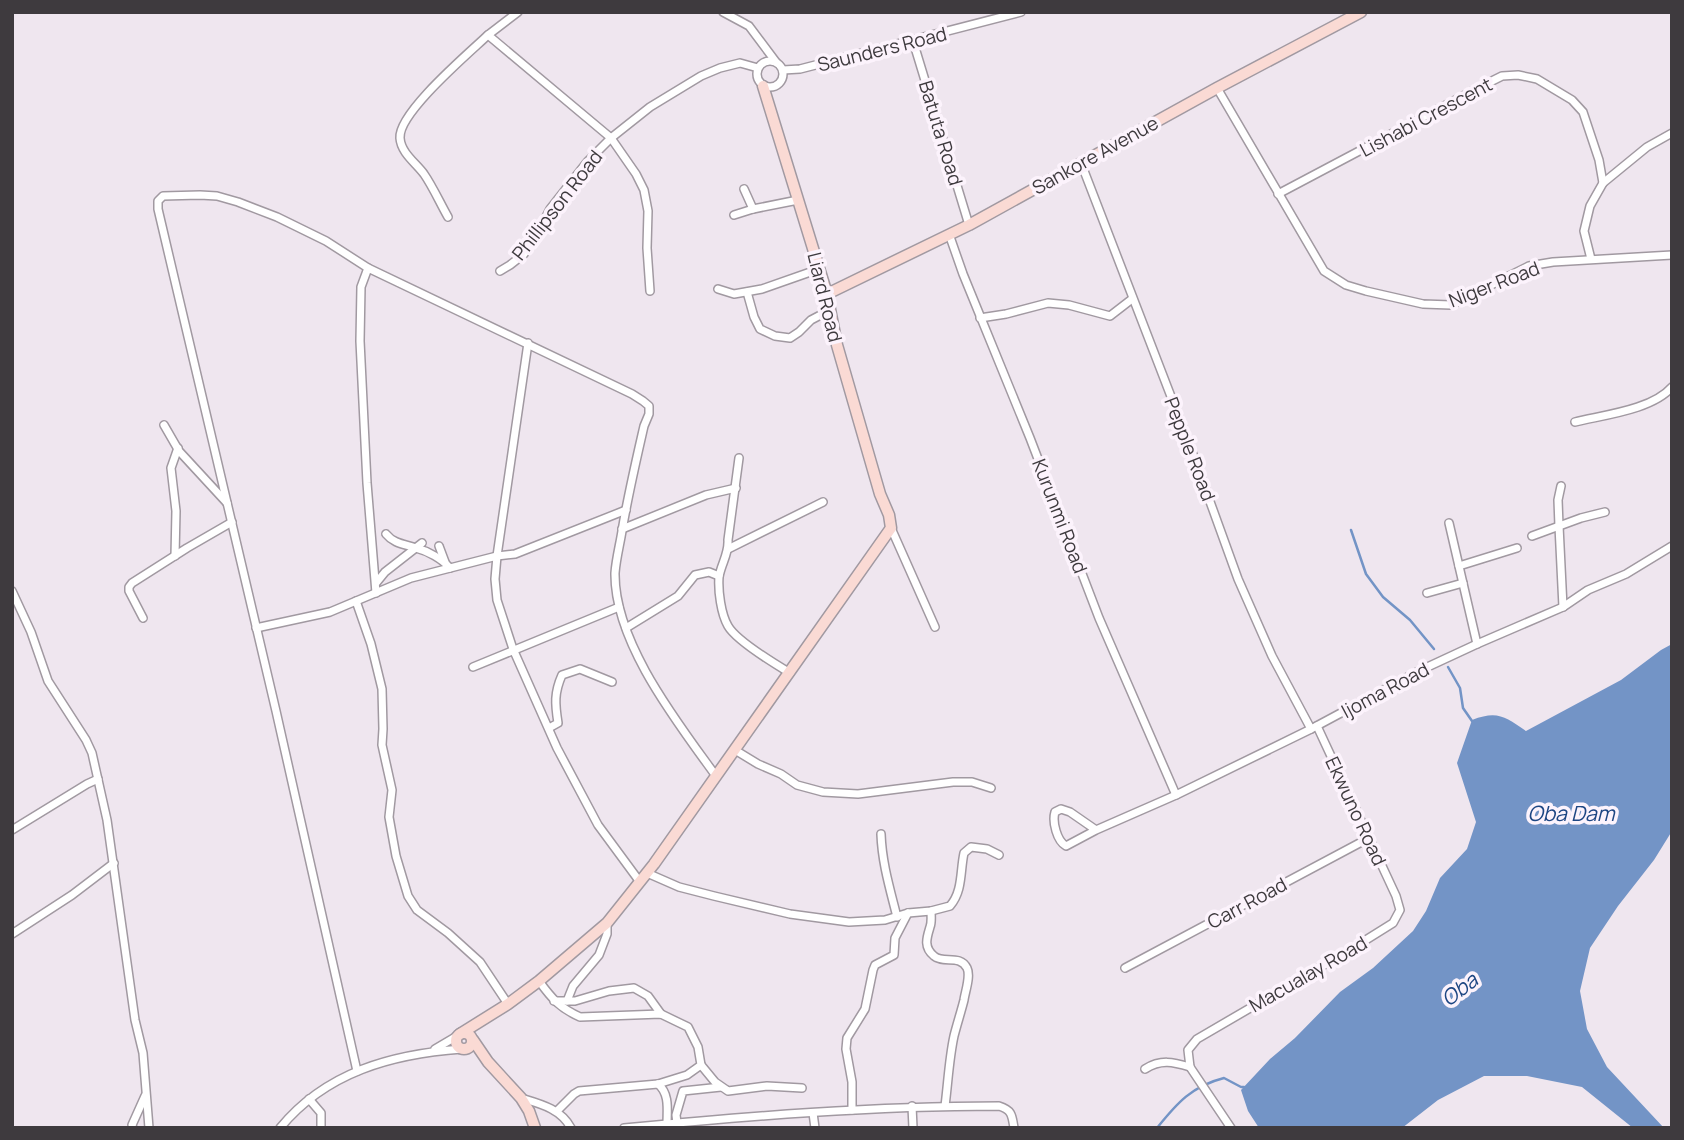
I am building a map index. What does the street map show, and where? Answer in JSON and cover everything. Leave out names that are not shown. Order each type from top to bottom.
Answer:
[{"type":"street","points":[[448,217],[424,174],[407,155],[400,138],[404,122],[418,104],[488,35],[518,12]]},
{"type":"street","points":[[723,12],[749,26],[766,48],[776,62],[783,70],[780,83],[772,87],[763,86],[757,76],[766,48]]},
{"type":"street","name":"Saunders Road","points":[[783,70],[800,69],[1021,12]]},
{"type":"street","name":"Sankore Avenue","points":[[827,294],[968,225],[1361,12]]},
{"type":"street","points":[[488,35],[611,138],[636,174],[648,211],[650,291]]},
{"type":"street","name":"Batuta Road","points":[[913,41],[968,225]]},
{"type":"street","points":[[761,65],[768,61],[776,62]]},
{"type":"street","name":"Phillipson Road","points":[[500,271],[524,254],[550,209],[587,162],[611,138],[650,107],[701,76],[720,68],[740,64],[761,65]]},
{"type":"street","name":"Lishabi Crescent","points":[[1279,194],[1502,76],[1518,75],[1537,79],[1560,92],[1573,100],[1583,112],[1599,160],[1602,183]]},
{"type":"street","name":"Liard Road","points":[[763,86],[827,294],[837,345],[891,528]]},
{"type":"street","name":"Niger Road","points":[[1217,88],[1324,271],[1346,285],[1423,303],[1451,305],[1529,267],[1553,262],[1672,255]]},
{"type":"street","points":[[1591,259],[1584,231],[1590,206],[1602,183],[1647,147],[1672,133]]},
{"type":"street","name":"Pepple Road","points":[[1081,163],[1238,579],[1272,656],[1314,728]]},
{"type":"street","points":[[744,189],[753,209]]},
{"type":"street","points":[[357,1071],[158,209],[158,201],[163,196],[218,196],[277,217],[326,241],[368,268],[632,394],[649,406],[615,572],[620,614],[637,653],[668,710],[716,776]]},
{"type":"street","points":[[734,215],[798,200]]},
{"type":"street","name":"Kurunmi Road","points":[[949,234],[1099,618],[1176,795]]},
{"type":"street","points":[[368,268],[361,287],[360,341],[376,593]]},
{"type":"street","points":[[718,289],[734,294],[747,292],[819,269]]},
{"type":"street","points":[[747,292],[760,329],[775,336],[790,338],[811,320],[830,310]]},
{"type":"street","points":[[980,318],[1048,303],[1091,309],[1110,316],[1132,299]]},
{"type":"street","points":[[528,343],[497,556],[497,600],[513,649],[598,825],[640,882]]},
{"type":"street","points":[[1575,422],[1645,405],[1667,393],[1672,387]]},
{"type":"street","points":[[164,425],[178,449],[228,504]]},
{"type":"street","points":[[175,556],[176,511],[171,468],[178,449]]},
{"type":"street","points":[[739,458],[728,549],[719,576],[720,601],[728,627],[751,647],[790,673]]},
{"type":"street","points":[[1561,486],[1558,500],[1563,607]]},
{"type":"street","points":[[622,529],[706,495],[736,488]]},
{"type":"street","points":[[728,549],[823,502]]},
{"type":"street","points":[[256,628],[330,612],[448,565],[515,554],[626,510]]},
{"type":"street","points":[[1532,536],[1605,512]]},
{"type":"street","points":[[144,618],[129,587],[232,522]]},
{"type":"street","points":[[1449,523],[1477,644]]},
{"type":"street","points":[[891,528],[935,627]]},
{"type":"street","points":[[488,1062],[456,1044],[459,1035],[540,981],[607,923],[647,873],[891,528]]},
{"type":"street","points":[[386,534],[396,542],[419,545],[448,565]]},
{"type":"street","points":[[376,583],[385,572],[419,545]]},
{"type":"street","points":[[439,545],[448,565]]},
{"type":"street","name":"Ijoma Road","points":[[1096,830],[1070,812],[1061,809],[1055,812],[1053,818],[1062,844],[1066,846],[1314,728],[1421,670],[1563,607],[1588,590],[1626,574],[1672,546]]},
{"type":"street","points":[[1459,566],[1517,548]]},
{"type":"street","points":[[626,628],[678,596],[695,575],[709,572],[719,576]]},
{"type":"street","points":[[1427,593],[1463,583]]},
{"type":"street","points":[[12,592],[31,632],[48,681],[92,753],[114,863],[135,1020],[143,1054],[149,1128]]},
{"type":"street","points":[[356,601],[371,644],[382,689],[382,745],[392,790],[389,817],[408,896],[417,910],[480,962],[508,1004]]},
{"type":"street","points":[[473,667],[619,607]]},
{"type":"street","points":[[549,728],[558,723],[556,687],[562,675],[580,669],[612,682]]},
{"type":"street","name":"Ekwuno Road","points":[[1314,728],[1396,896]]},
{"type":"street","points":[[735,750],[797,785],[823,792],[858,794],[953,782],[972,782],[991,788]]},
{"type":"street","points":[[12,830],[98,779]]},
{"type":"street","points":[[881,834],[882,852],[897,917]]},
{"type":"street","name":"Carr Road","points":[[1125,968],[1369,838]]},
{"type":"street","points":[[647,873],[679,887],[790,914],[849,922],[886,920],[908,913],[950,906],[957,897],[966,850],[979,847],[999,855]]},
{"type":"street","points":[[12,934],[72,895],[114,863]]},
{"type":"street","name":"Macualay Road","points":[[1190,1067],[1188,1050],[1197,1039],[1393,923],[1400,910],[1396,896]]},
{"type":"street","points":[[931,911],[931,925],[926,942],[928,948],[933,956],[940,959],[958,960],[966,966],[968,973],[953,1039],[945,1106]]},
{"type":"street","points":[[852,1110],[847,1038],[865,1009],[875,965],[894,955],[895,939],[908,913]]},
{"type":"street","points":[[567,1001],[573,986],[599,955],[607,934],[607,923]]},
{"type":"street","points":[[540,981],[554,1001],[580,1017],[661,1014],[688,1027],[698,1047],[701,1065],[715,1082],[728,1091],[767,1086],[802,1088]]},
{"type":"street","points":[[554,1001],[575,1000],[634,988],[648,996],[661,1014]]},
{"type":"street","points":[[280,1128],[290,1115],[309,1099],[337,1080],[364,1067],[431,1052],[464,1049],[472,1044],[477,1027],[486,1017]]},
{"type":"street","points":[[431,1052],[464,1032],[522,1098],[535,1128]]},
{"type":"street","points":[[1145,1069],[1161,1062],[1174,1062],[1190,1067],[1231,1128]]},
{"type":"street","points":[[557,1111],[579,1091],[658,1084],[687,1075],[701,1065]]},
{"type":"street","points":[[658,1084],[667,1096],[668,1126]]},
{"type":"street","points":[[677,1123],[676,1115],[684,1091],[722,1087]]},
{"type":"street","points":[[133,1128],[145,1096]]},
{"type":"street","points":[[522,1098],[557,1111],[571,1128]]},
{"type":"street","points":[[309,1099],[321,1113],[321,1128]]},
{"type":"street","points":[[912,1106],[913,1128]]},
{"type":"street","points":[[624,1128],[668,1126],[677,1123],[698,1124],[757,1115],[912,1106],[999,1106],[1007,1109],[1012,1116],[1014,1128]]},
{"type":"street","points":[[813,1113],[815,1128]]},
{"type":"water","name":"Oba Dam","points":[[1672,644],[1672,831],[1590,948],[1580,991],[1587,1029],[1607,1067],[1664,1128],[1633,1128],[1582,1087],[1527,1076],[1484,1076],[1438,1100],[1402,1128],[1259,1128],[1248,1111],[1241,1090],[1340,992],[1373,968],[1413,931],[1426,911],[1440,878],[1467,849],[1476,822],[1457,763],[1472,720],[1501,716],[1526,731],[1621,680]]},
{"type":"waterway","points":[[1351,530],[1366,574],[1383,597],[1410,620],[1434,649]]},
{"type":"waterway","points":[[1448,667],[1460,688],[1463,708],[1472,721]]},
{"type":"waterway","name":"Oba","points":[[1157,1128],[1179,1103],[1213,1081],[1224,1078],[1244,1087]]}]
